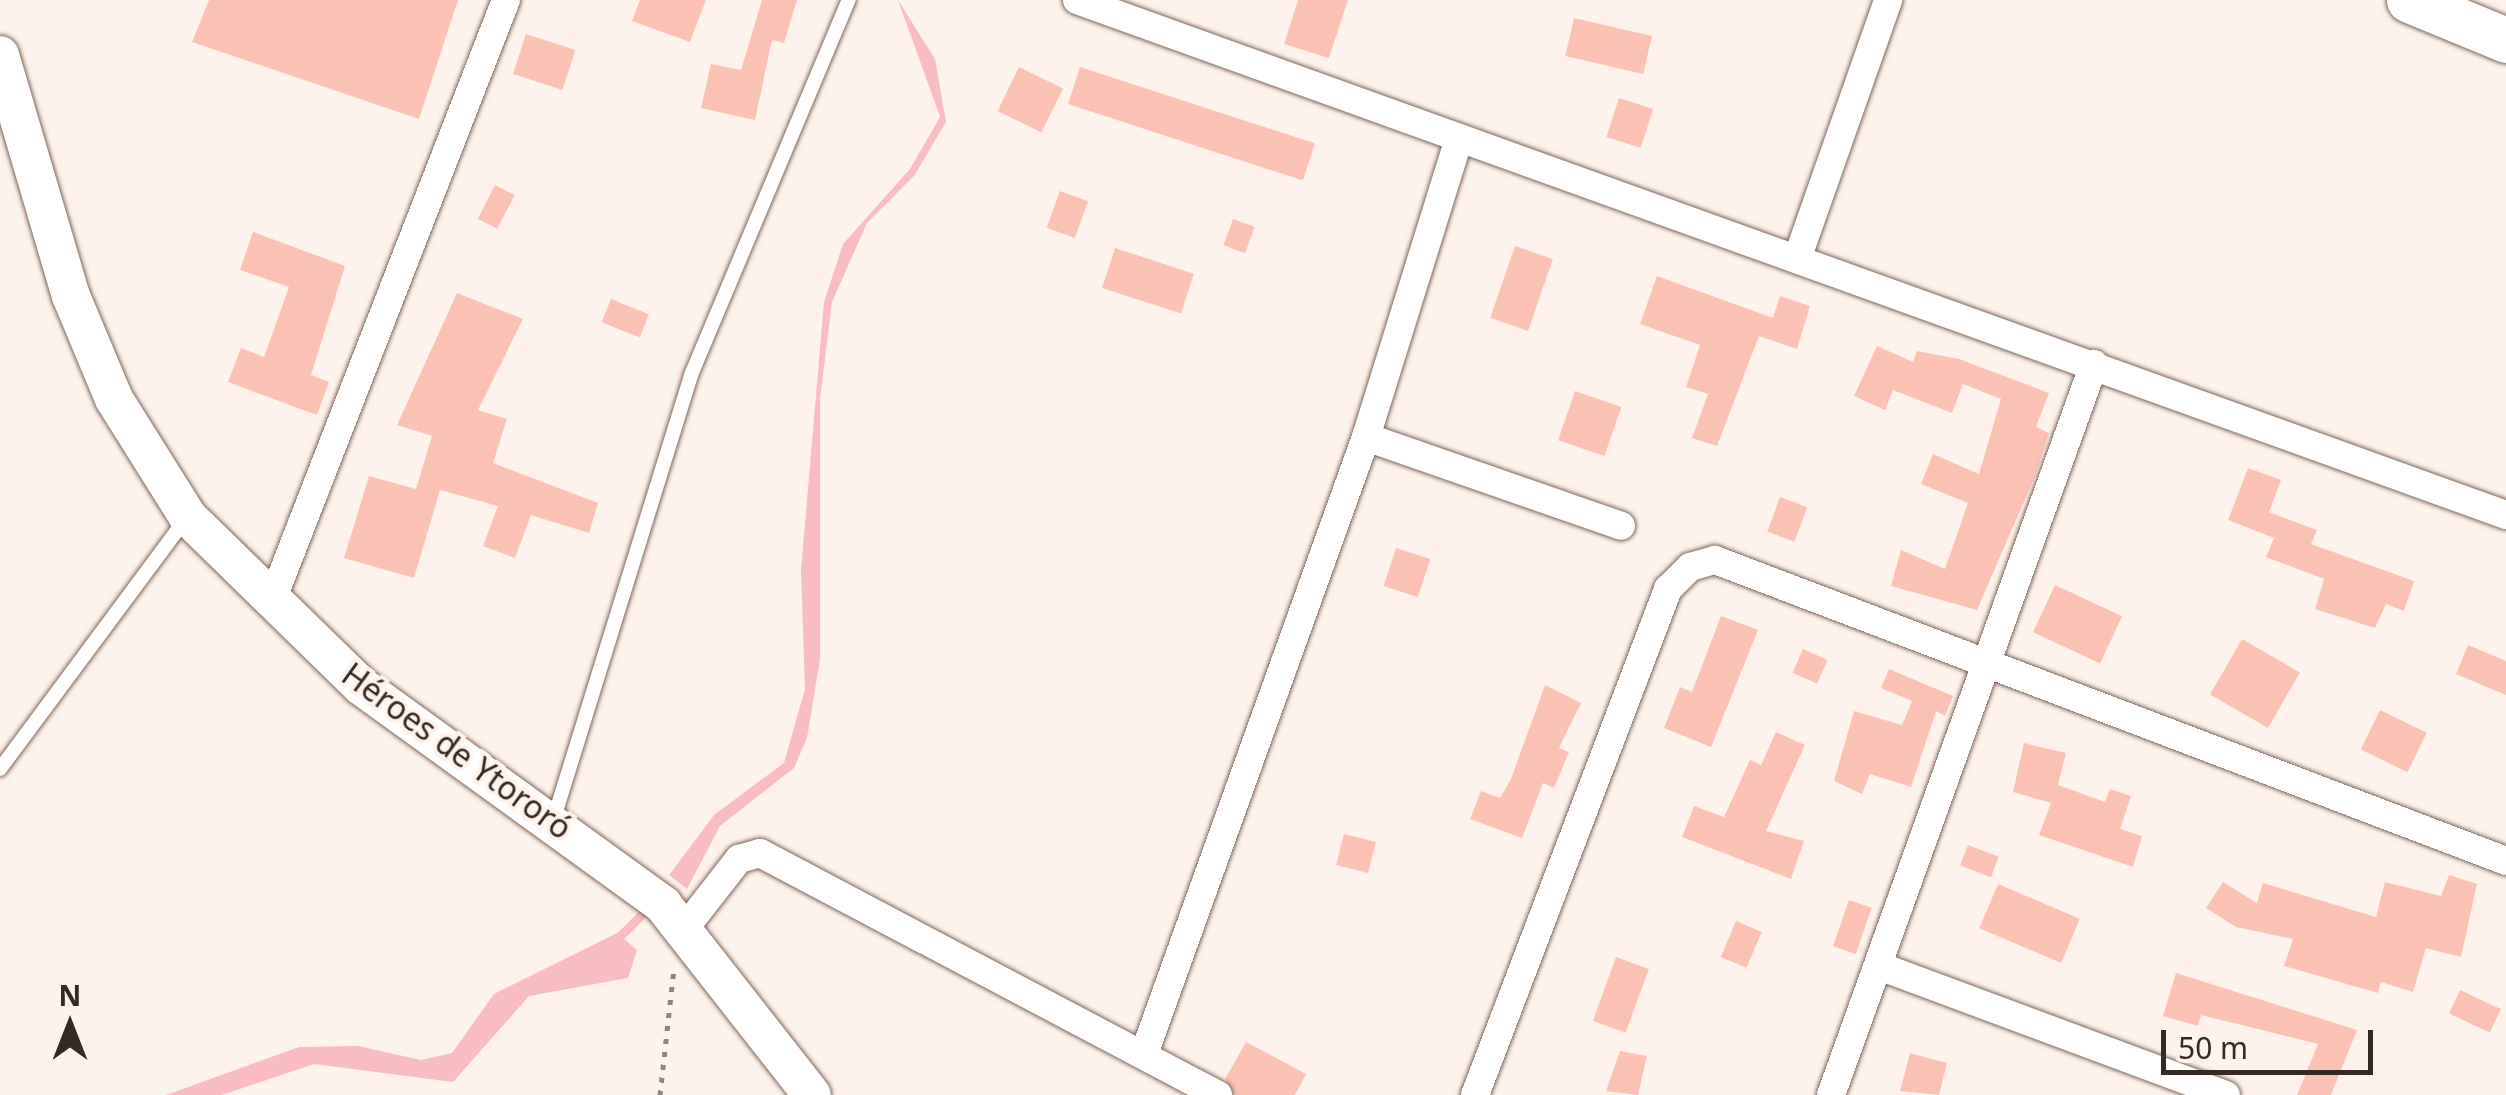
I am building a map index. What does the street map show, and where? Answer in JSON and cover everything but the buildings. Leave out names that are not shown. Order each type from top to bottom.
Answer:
[{"type":"highway","points":[[2408,0],[2506,40]]},
{"type":"main road","name":"Héroes de Ytororó","points":[[0,55],[78,313],[114,398],[188,516],[271,603],[439,746],[554,818],[674,917],[812,1095]]},
{"type":"street","points":[[271,603],[506,0]]},
{"type":"street","points":[[1077,0],[1458,141],[2094,364],[2506,515]]},
{"type":"street","points":[[1797,259],[1888,0]]},
{"type":"street","points":[[1144,1054],[1366,437],[1458,141]]},
{"type":"street","points":[[1831,1095],[2094,364]]},
{"type":"street","points":[[1366,437],[1621,526]]},
{"type":"street","points":[[1476,1095],[1668,590],[1690,568],[1716,560],[2506,861]]},
{"type":"street","points":[[674,917],[739,860],[760,853],[1218,1095]]},
{"type":"street","points":[[1878,966],[2183,1088],[2226,1095]]},
{"type":"lane","points":[[554,818],[691,376],[849,0]]},
{"type":"lane","points":[[0,769],[188,516]]},
{"type":"path","points":[[660,1095],[674,917]]},
{"type":"shaded area","points":[[898,0],[935,59],[946,122],[914,176],[867,223],[832,302],[820,399],[820,659],[807,738],[794,768],[720,826],[687,889],[669,875],[714,815],[784,763],[805,689],[801,570],[824,302],[843,244],[910,169],[940,117]]},
{"type":"shaded area","points":[[617,933],[637,950],[628,978],[529,996],[453,1082],[314,1064],[222,1095],[166,1095],[299,1047],[358,1046],[421,1060],[452,1053],[494,994]]},
{"type":"waterway","points":[[615,941],[650,906]]}]
